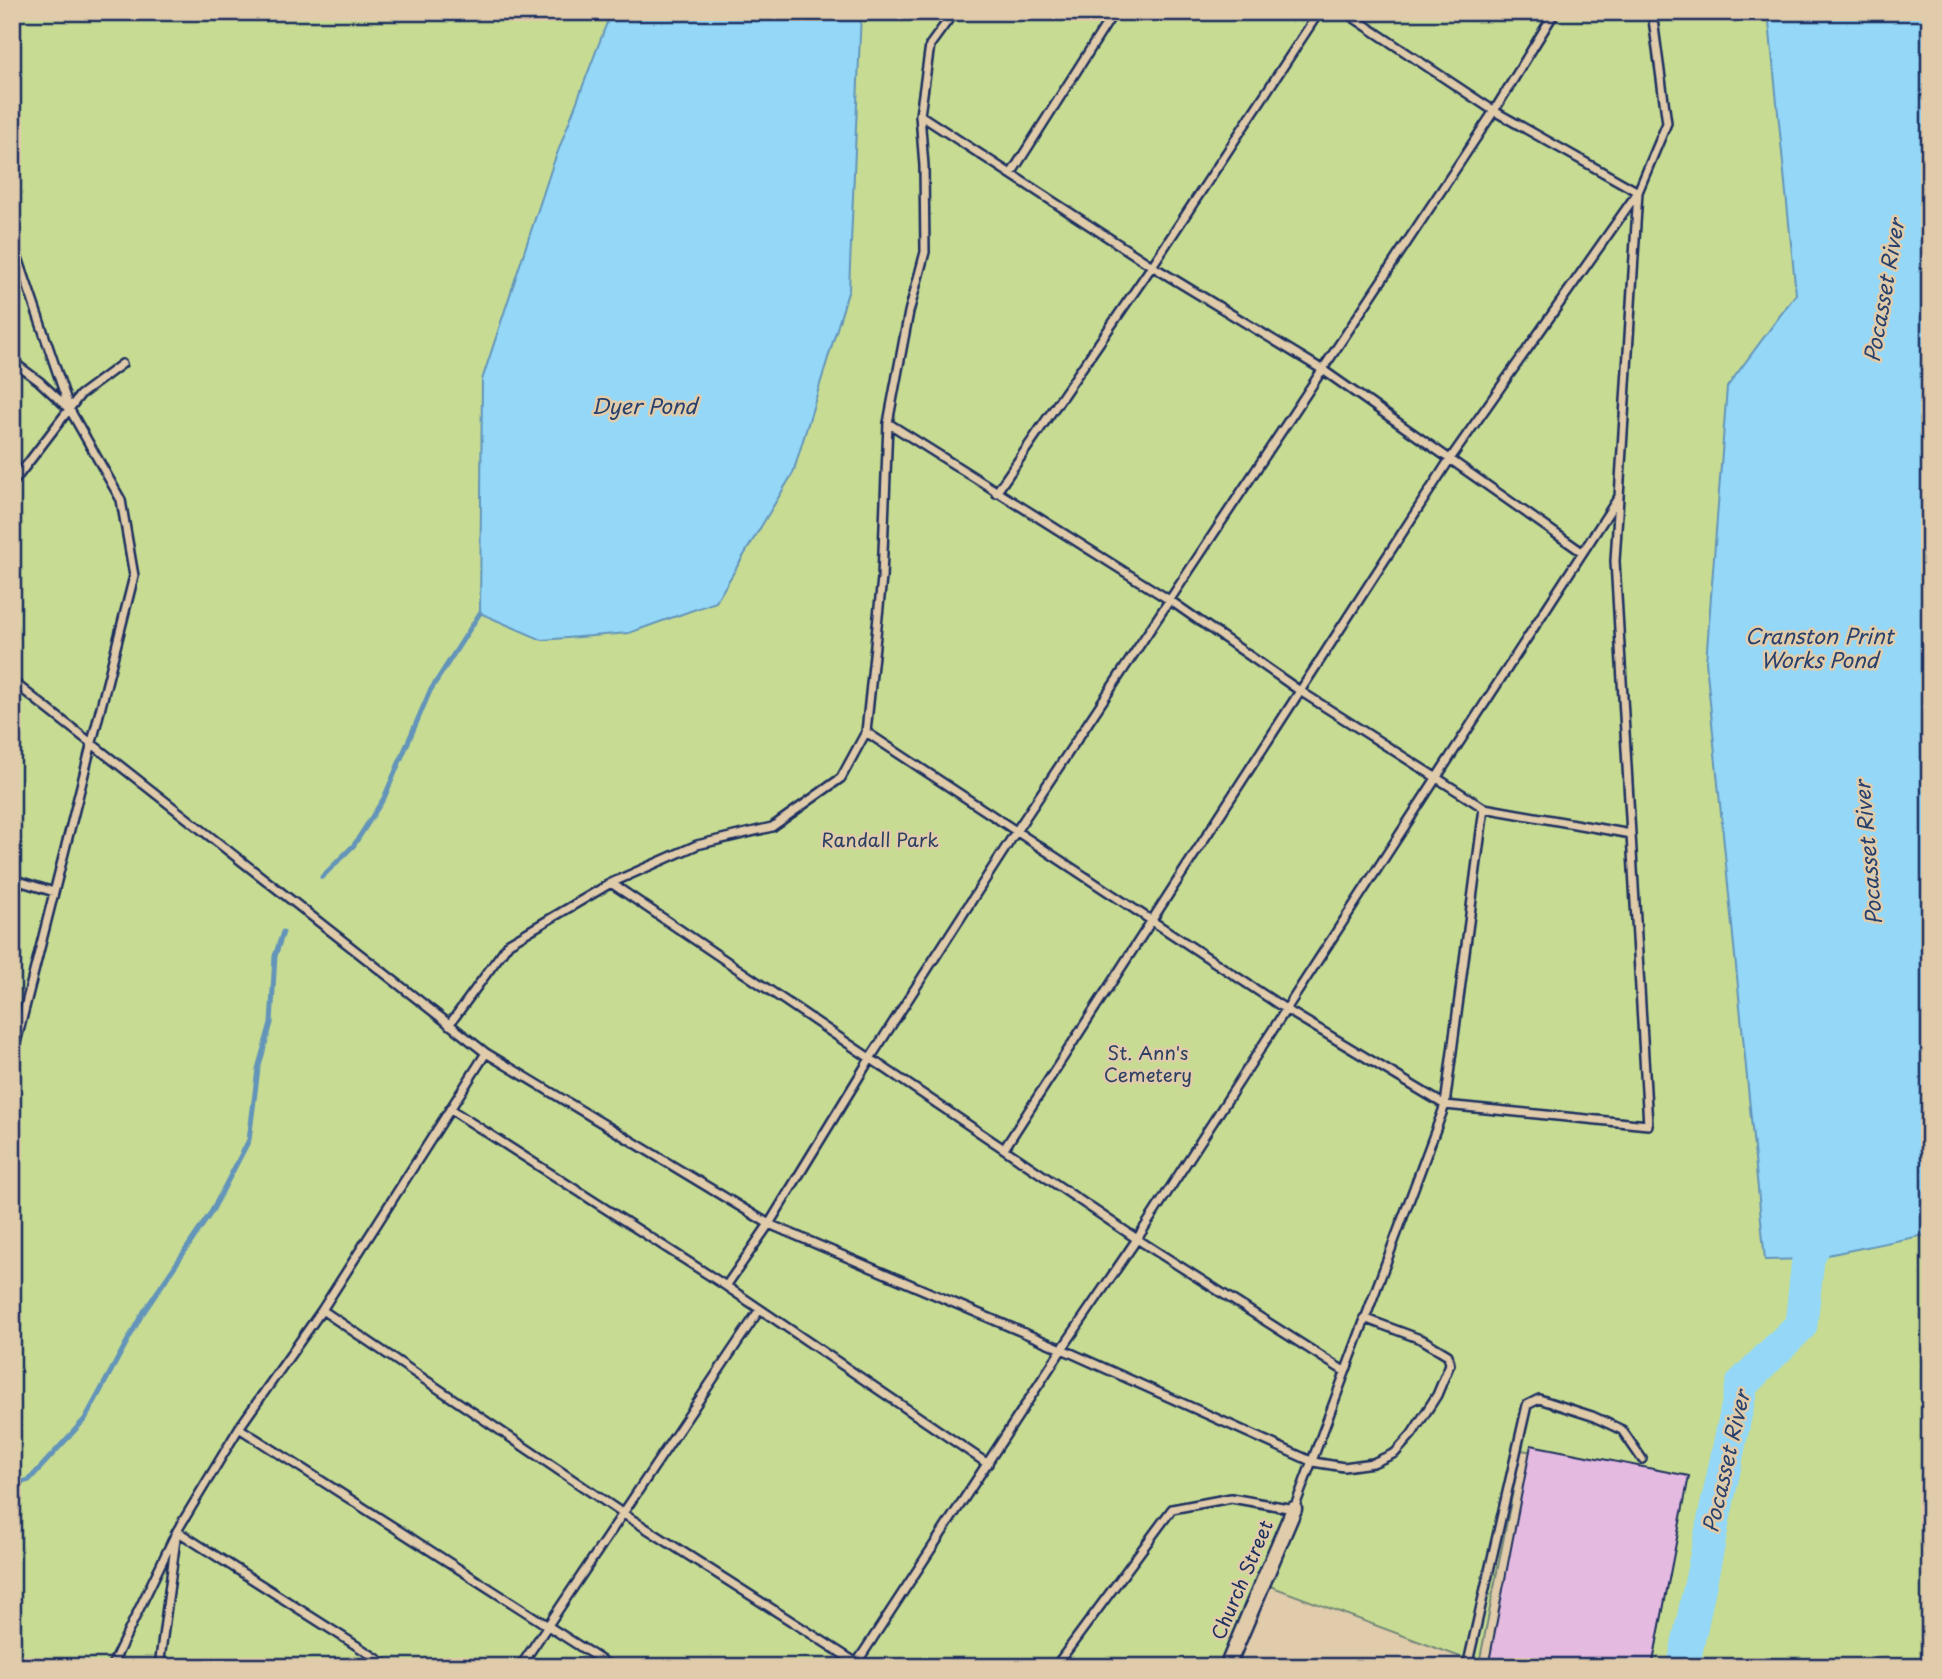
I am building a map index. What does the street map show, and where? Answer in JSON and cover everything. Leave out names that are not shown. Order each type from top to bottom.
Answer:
[{"type":"street","name":"Church Street","points":[[1227,1667],[1294,1509]]},
{"type":"lane","points":[[449,1025],[509,943],[611,883],[697,845],[772,827],[841,778],[866,732],[882,578],[888,423],[909,312],[925,251],[924,166],[920,115],[930,45],[954,12]]},
{"type":"lane","points":[[1011,174],[1114,12]]},
{"type":"lane","points":[[996,493],[1152,266],[1320,12]]},
{"type":"lane","points":[[1345,12],[1494,111],[1638,192]]},
{"type":"lane","points":[[726,1286],[769,1224],[871,1057],[1017,830],[1494,111],[1555,12]]},
{"type":"lane","points":[[1004,1149],[1450,459],[1638,192],[1667,123],[1652,12]]},
{"type":"lane","points":[[920,115],[1152,266],[1322,370],[1582,552]]},
{"type":"lane","points":[[866,732],[1287,1010],[1445,1105],[1648,1125],[1615,561],[1638,192]]},
{"type":"lane","points":[[12,240],[69,410],[121,500],[134,576],[12,1059]]},
{"type":"lane","points":[[12,361],[39,381],[69,410]]},
{"type":"lane","points":[[12,484],[80,395],[122,363]]},
{"type":"lane","points":[[888,423],[1171,601],[1300,691],[1484,808],[1631,834]]},
{"type":"lane","points":[[322,1310],[622,1513],[858,1665],[1062,1349],[1437,780],[1619,496]]},
{"type":"lane","points":[[12,681],[486,1053],[769,1224],[1062,1349],[1312,1462],[1344,1467],[1373,1463],[1395,1452],[1412,1434],[1437,1395],[1450,1364],[1448,1355],[1423,1340],[1364,1318]]},
{"type":"lane","points":[[1055,1667],[1172,1509],[1231,1498],[1294,1509],[1445,1105],[1484,808]]},
{"type":"lane","points":[[12,879],[54,892]]},
{"type":"lane","points":[[611,883],[1137,1239],[1344,1371]]},
{"type":"lane","points":[[111,1667],[177,1531],[239,1428],[322,1310],[486,1053]]},
{"type":"lane","points":[[450,1110],[726,1286],[988,1464]]},
{"type":"lane","points":[[520,1667],[760,1309]]},
{"type":"lane","points":[[1467,1667],[1527,1405],[1539,1399],[1592,1416],[1622,1430],[1642,1459]]},
{"type":"lane","points":[[239,1428],[612,1667]]},
{"type":"lane","points":[[159,1667],[177,1531]]},
{"type":"lane","points":[[177,1531],[390,1667]]},
{"type":"green space","name":"St. Ann's Cemetery","points":[[12,12],[1930,12],[1930,1667],[1652,1667],[1688,1476],[1521,1450],[1479,1664],[1262,1583],[1226,1667],[12,1667]]},
{"type":"water","name":"Dyer Pond","points":[[611,12],[861,12],[849,289],[793,473],[716,602],[629,633],[542,640],[480,613],[482,380],[552,167]]},
{"type":"water","name":"Cranston Print Works Pond","points":[[1768,12],[1930,12],[1930,1234],[1808,1259],[1765,1260],[1706,662],[1727,387],[1796,294]]},
{"type":"building","points":[[1531,1445],[1689,1476],[1652,1667],[1488,1667]]},
{"type":"waterway","points":[[322,877],[354,845],[384,798],[430,691],[480,613]]},
{"type":"waterway","points":[[12,1485],[29,1480],[85,1419],[141,1316],[212,1211],[249,1140],[258,1069],[271,1023],[275,956],[283,932]]},
{"type":"waterway","name":"Pocasset River","points":[[1683,1667],[1742,1384],[1801,1325],[1808,1259],[1827,1219]]},
{"type":"park label","name":"Randall Park","points":[[880,840]]}]
